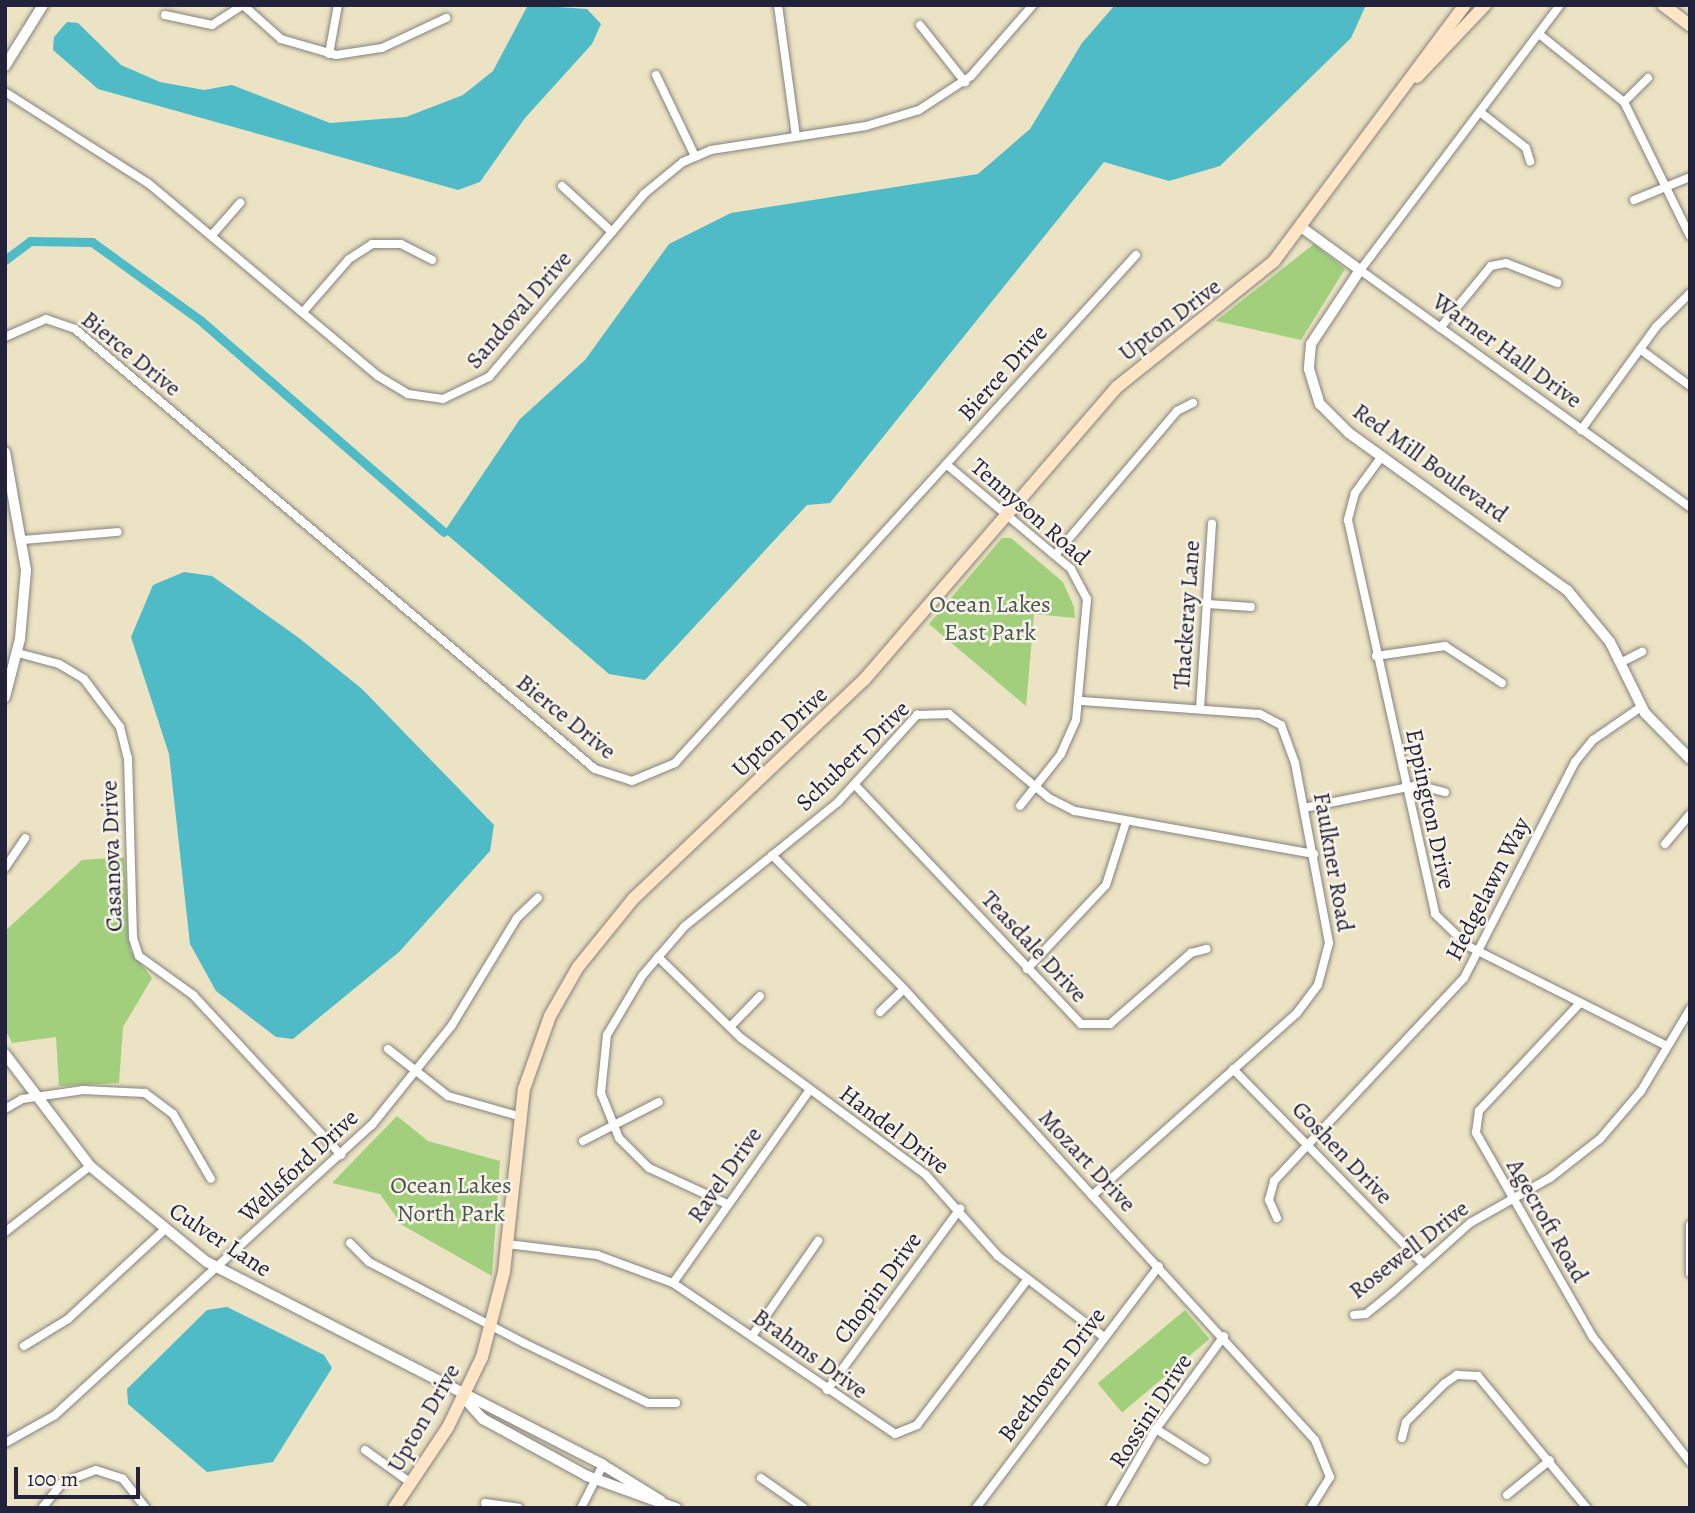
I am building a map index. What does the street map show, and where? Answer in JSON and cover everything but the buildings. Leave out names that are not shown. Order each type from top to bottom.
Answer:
[{"type":"main road","name":"Upton Drive","points":[[394,1508],[464,1398],[492,1327],[508,1244],[518,1116],[550,1016],[596,941],[849,696],[1004,512],[1117,387],[1241,292],[1301,227],[1465,5]]},
{"type":"main road","name":"Upton Drive","points":[[1397,97],[1485,5]]},
{"type":"main road","points":[[1664,5],[1690,25]]},
{"type":"street","points":[[5,66],[43,5]]},
{"type":"street","points":[[165,15],[212,24],[243,5],[281,39],[329,54],[382,48],[446,18]]},
{"type":"street","points":[[329,54],[338,5]]},
{"type":"street","points":[[778,5],[796,136]]},
{"type":"street","name":"Sandoval Drive","points":[[5,92],[148,183],[396,388],[422,398],[452,398],[489,377],[657,181],[695,156],[898,118],[964,82],[1033,5]]},
{"type":"street","name":"Red Mill Boulevard","points":[[1560,5],[1360,270],[1315,334],[1309,369],[1328,414],[1567,590],[1598,624],[1641,707],[1690,759]]},
{"type":"street","points":[[920,25],[964,82]]},
{"type":"street","points":[[1539,34],[1624,102],[1690,236]]},
{"type":"street","points":[[656,75],[695,156]]},
{"type":"street","points":[[1624,102],[1648,79]]},
{"type":"street","points":[[1480,112],[1526,148],[1530,161]]},
{"type":"street","points":[[1634,200],[1690,177]]},
{"type":"street","points":[[562,186],[612,232]]},
{"type":"street","points":[[212,235],[240,203]]},
{"type":"street","name":"Warner Hall Drive","points":[[1301,227],[1690,508]]},
{"type":"street","points":[[303,312],[363,248],[401,244],[432,260]]},
{"type":"street","name":"Bierce Drive","points":[[5,337],[46,319],[75,329],[596,769],[624,780],[646,779],[675,763],[1136,256]]},
{"type":"street","points":[[1440,328],[1491,266],[1506,262],[1557,283]]},
{"type":"street","points":[[1581,430],[1640,349],[1690,293]]},
{"type":"street","points":[[1640,349],[1690,386]]},
{"type":"street","points":[[1055,555],[1177,411],[1193,403]]},
{"type":"street","points":[[5,452],[24,540],[18,653],[5,697]]},
{"type":"street","name":"Eppington Drive","points":[[1382,456],[1355,493],[1348,520],[1405,788],[1435,914],[1450,934],[1480,952],[1667,1046]]},
{"type":"street","name":"Tennyson Road","points":[[946,464],[1055,555],[1078,578],[1087,598],[1082,701],[1061,754],[1020,806]]},
{"type":"street","name":"Thackeray Lane","points":[[1200,709],[1212,523]]},
{"type":"street","points":[[24,540],[118,531]]},
{"type":"street","points":[[1208,604],[1251,607]]},
{"type":"street","points":[[1376,656],[1446,646],[1502,682]]},
{"type":"street","name":"Casanova Drive","points":[[18,653],[59,664],[84,679],[120,727],[128,758],[133,938],[139,956],[194,995],[341,1156]]},
{"type":"street","points":[[1620,663],[1643,653]]},
{"type":"street","name":"Faulkner Road","points":[[1082,701],[1200,709],[1276,721],[1289,739],[1328,929],[1324,971],[1296,1014],[1092,1196]]},
{"type":"street","name":"Hedgelawn Way","points":[[1277,1218],[1269,1200],[1272,1185],[1464,978],[1480,952],[1575,762],[1593,740],[1641,707]]},
{"type":"street","name":"Schubert Drive","points":[[727,1204],[649,1168],[612,1126],[601,1093],[603,1048],[658,957],[713,901],[855,785],[917,715],[934,710],[948,714],[1035,788],[1075,811],[1314,854]]},
{"type":"street","name":"Teasdale Drive","points":[[855,785],[1075,1020],[1095,1028],[1110,1024],[1191,953],[1206,949]]},
{"type":"street","points":[[1304,808],[1405,788],[1445,792]]},
{"type":"street","points":[[1665,844],[1690,814]]},
{"type":"street","points":[[1027,969],[1106,885],[1126,822]]},
{"type":"street","points":[[5,868],[25,838]]},
{"type":"street","name":"Mozart Drive","points":[[772,855],[904,989],[1092,1196],[1224,1336],[1326,1456],[1328,1484],[1311,1508]]},
{"type":"street","name":"Wellsford Drive","points":[[5,1444],[55,1415],[341,1156],[416,1072],[517,918],[538,898]]},
{"type":"street","name":"Handel Drive","points":[[658,957],[730,1027],[809,1091],[926,1175],[960,1209],[988,1246],[1104,1337]]},
{"type":"street","points":[[880,1012],[904,989]]},
{"type":"street","points":[[730,1027],[760,996]]},
{"type":"street","name":"Agecroft Road","points":[[1580,1003],[1476,1118],[1479,1139],[1593,1337],[1690,1462]]},
{"type":"street","name":"Rosewell Drive","points":[[1354,1315],[1366,1314],[1470,1223],[1573,1162],[1615,1124],[1690,1009]]},
{"type":"street","points":[[388,1049],[461,1103],[518,1116]]},
{"type":"street","name":"Culver Lane","points":[[5,1055],[32,1097],[90,1166],[164,1230],[219,1269],[464,1398],[603,1465],[676,1508]]},
{"type":"street","name":"Goshen Drive","points":[[1233,1069],[1423,1264]]},
{"type":"street","points":[[5,1108],[32,1097],[103,1088],[145,1093],[173,1114],[211,1179]]},
{"type":"street","name":"Ravel Drive","points":[[673,1283],[809,1091]]},
{"type":"street","points":[[583,1141],[659,1102]]},
{"type":"street","points":[[5,1232],[90,1166]]},
{"type":"street","name":"Chopin Drive","points":[[827,1390],[960,1209]]},
{"type":"street","points":[[1690,1225],[1690,1273]]},
{"type":"street","points":[[24,1346],[68,1318],[164,1230]]},
{"type":"street","points":[[752,1336],[818,1241]]},
{"type":"street","points":[[350,1243],[369,1262],[492,1327],[639,1399],[676,1403]]},
{"type":"street","name":"Brahms Drive","points":[[508,1244],[597,1255],[673,1283],[887,1433],[911,1430],[1028,1279]]},
{"type":"street","name":"Beethoven Drive","points":[[976,1508],[1159,1266]]},
{"type":"street","name":"Rossini Drive","points":[[1110,1508],[1156,1429],[1224,1336]]},
{"type":"street","points":[[1402,1438],[1406,1422],[1444,1384],[1470,1374],[1491,1385],[1587,1508]]},
{"type":"street","name":"Culver Lane","points":[[464,1398],[482,1419],[595,1480],[661,1501]]},
{"type":"street","points":[[1156,1429],[1205,1460]]},
{"type":"street","points":[[365,1450],[411,1483]]},
{"type":"street","points":[[1507,1495],[1550,1460]]},
{"type":"street","points":[[581,1508],[603,1465]]},
{"type":"street","points":[[42,1508],[62,1483],[96,1470],[123,1479],[146,1508]]},
{"type":"street","points":[[761,1478],[804,1508]]},
{"type":"street","points":[[485,1503],[519,1508]]},
{"type":"green space","points":[[1314,244],[1345,269],[1301,340],[1216,321]]},
{"type":"green space","name":"Ocean Lakes East Park","points":[[1002,538],[1011,538],[1063,582],[1074,607],[1075,618],[1034,614],[1026,706],[929,624]]},
{"type":"green space","points":[[124,857],[130,950],[152,978],[123,1027],[119,1083],[59,1086],[56,1037],[12,1043],[5,1029],[5,931],[82,860]]},
{"type":"green space","name":"Ocean Lakes North Park","points":[[397,1116],[428,1141],[500,1161],[492,1276],[402,1225],[380,1194],[332,1183]]},
{"type":"green space","points":[[1185,1310],[1209,1339],[1122,1412],[1098,1383]]},
{"type":"water","points":[[528,5],[587,9],[601,24],[592,44],[525,118],[480,182],[458,190],[98,89],[53,50],[54,37],[67,22],[78,23],[121,65],[160,82],[204,90],[232,85],[330,123],[406,117],[463,95],[493,71]]},
{"type":"water","points":[[1115,5],[1366,5],[1351,38],[1220,166],[1169,181],[1104,162],[830,503],[807,505],[645,680],[609,674],[444,532],[520,419],[585,360],[669,244],[731,213],[978,174],[1030,129],[1082,43]]},
{"type":"water","points":[[184,572],[212,576],[299,638],[362,689],[494,825],[490,851],[399,952],[293,1039],[276,1037],[216,991],[190,944],[169,754],[131,637],[153,585]]},
{"type":"water","points":[[227,1307],[324,1355],[332,1368],[273,1462],[207,1472],[128,1404],[127,1389],[207,1310]]},
{"type":"waterway","points":[[5,260],[30,241],[92,242],[200,320],[444,532]]}]
